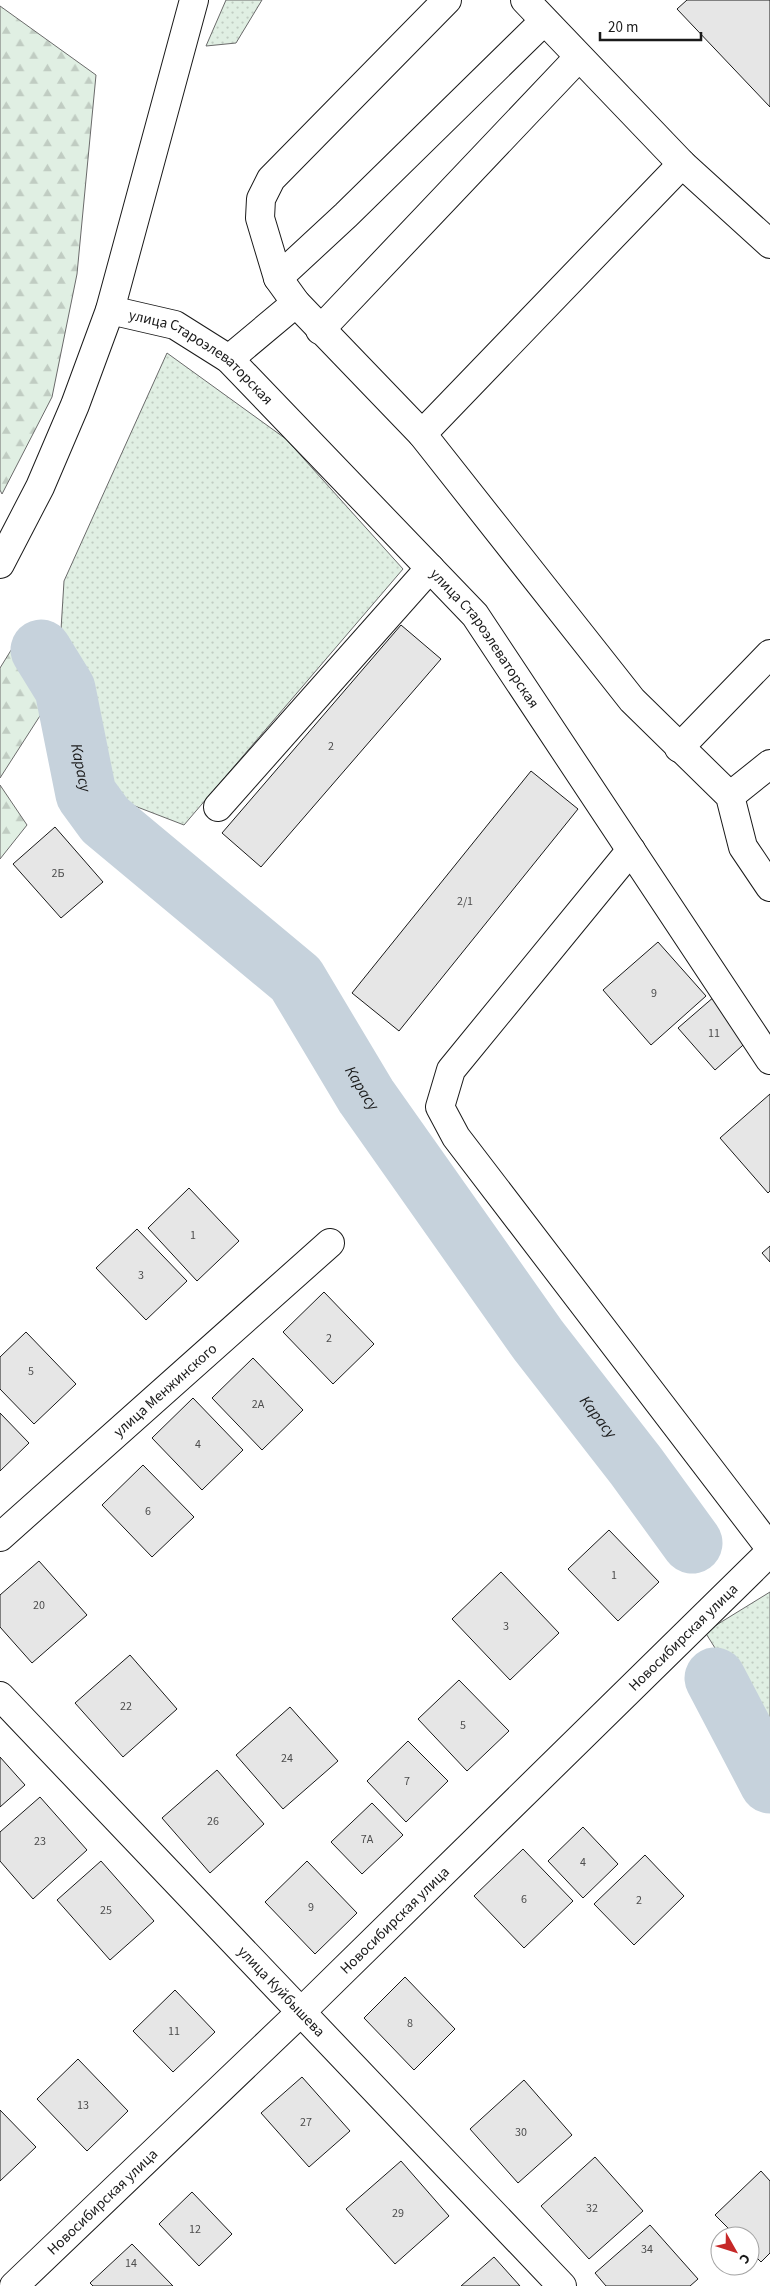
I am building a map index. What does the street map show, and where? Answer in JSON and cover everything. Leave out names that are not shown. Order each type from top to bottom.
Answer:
[{"type":"street","points":[[446,0],[271,179],[261,199],[260,218],[278,278],[296,303],[320,330],[422,434],[632,700],[730,796],[743,847],[770,887]]},
{"type":"street","points":[[525,0],[578,58],[682,164],[770,244]]},
{"type":"street","points":[[0,564],[40,488],[75,405],[110,310],[194,1]]},
{"type":"street","points":[[278,278],[346,215],[544,21]]},
{"type":"street","points":[[320,330],[578,58]]},
{"type":"street","points":[[422,434],[682,164]]},
{"type":"street","points":[[229,359],[296,303]]},
{"type":"street","name":"улица Староэлеваторская","points":[[110,310],[175,325],[229,359],[475,615],[770,1060]]},
{"type":"street","points":[[218,807],[430,568]]},
{"type":"street","points":[[679,748],[770,654]]},
{"type":"street","points":[[730,796],[770,764]]},
{"type":"street","points":[[631,850],[451,1070],[440,1106],[456,1136],[770,1548]]},
{"type":"street","name":"улица Менжинского","points":[[0,1536],[330,1243]]},
{"type":"street","name":"Новосибирская улица","points":[[14,2286],[302,2011],[770,1552]]},
{"type":"street","name":"улица Куйбышева","points":[[0,1696],[562,2286]]},
{"type":"green space","points":[[226,0],[262,0],[236,43],[206,46]]},
{"type":"green space","points":[[0,6],[96,75],[77,274],[52,397],[2,494],[0,490]]},
{"type":"green space","points":[[167,353],[286,439],[403,569],[184,825],[101,793],[60,646],[64,581]]},
{"type":"green space","points":[[13,647],[45,708],[0,778],[0,668]]},
{"type":"green space","points":[[0,785],[27,825],[0,859]]},
{"type":"green space","points":[[770,1592],[770,1736],[705,1632]]},
{"type":"building","points":[[687,0],[770,0],[770,107],[677,9]]},
{"type":"building","points":[[401,625],[441,659],[261,867],[222,833]]},
{"type":"building","points":[[531,771],[578,809],[399,1031],[352,993]]},
{"type":"building","points":[[55,827],[103,882],[61,918],[13,864]]},
{"type":"building","points":[[658,942],[706,996],[651,1045],[603,990]]},
{"type":"building","points":[[715,996],[751,1038],[715,1070],[678,1028]]},
{"type":"building","points":[[770,1094],[770,1191],[768,1193],[720,1138]]},
{"type":"building","points":[[189,1188],[239,1241],[197,1281],[148,1228]]},
{"type":"building","points":[[137,1229],[187,1281],[146,1320],[96,1268]]},
{"type":"building","points":[[770,1246],[770,1262],[762,1253]]},
{"type":"building","points":[[324,1292],[374,1344],[333,1384],[283,1332]]},
{"type":"building","points":[[26,1332],[76,1384],[34,1424],[0,1389],[0,1357]]},
{"type":"building","points":[[253,1358],[303,1410],[262,1450],[212,1398]]},
{"type":"building","points":[[193,1398],[243,1450],[202,1490],[152,1438]]},
{"type":"building","points":[[0,1413],[29,1443],[0,1471]]},
{"type":"building","points":[[143,1465],[194,1517],[152,1557],[102,1505]]},
{"type":"building","points":[[609,1530],[659,1582],[618,1621],[568,1569]]},
{"type":"building","points":[[39,1561],[87,1615],[32,1663],[0,1627],[0,1595]]},
{"type":"building","points":[[501,1572],[559,1633],[510,1680],[452,1619]]},
{"type":"building","points":[[130,1655],[177,1709],[123,1757],[75,1703]]},
{"type":"building","points":[[459,1680],[509,1731],[467,1771],[418,1719]]},
{"type":"building","points":[[290,1707],[338,1761],[283,1809],[236,1755]]},
{"type":"building","points":[[408,1741],[448,1781],[406,1822],[367,1781]]},
{"type":"building","points":[[0,1757],[25,1785],[0,1807]]},
{"type":"building","points":[[217,1770],[264,1824],[210,1873],[162,1818]]},
{"type":"building","points":[[40,1797],[87,1850],[33,1899],[0,1861],[0,1832]]},
{"type":"building","points":[[372,1803],[403,1835],[362,1874],[331,1842]]},
{"type":"building","points":[[583,1827],[618,1864],[583,1898],[548,1861]]},
{"type":"building","points":[[523,1849],[573,1901],[524,1948],[474,1896]]},
{"type":"building","points":[[645,1855],[684,1896],[634,1945],[594,1904]]},
{"type":"building","points":[[101,1861],[154,1921],[110,1960],[57,1900]]},
{"type":"building","points":[[307,1861],[357,1913],[315,1954],[265,1902]]},
{"type":"building","points":[[405,1977],[455,2029],[414,2070],[364,2018]]},
{"type":"building","points":[[175,1990],[215,2032],[173,2072],[133,2031]]},
{"type":"building","points":[[78,2059],[128,2111],[87,2151],[37,2099]]},
{"type":"building","points":[[302,2077],[350,2131],[309,2167],[261,2113]]},
{"type":"building","points":[[524,2080],[572,2135],[518,2183],[470,2129]]},
{"type":"building","points":[[0,2110],[36,2147],[0,2181]]},
{"type":"building","points":[[595,2157],[643,2211],[589,2259],[541,2206]]},
{"type":"building","points":[[401,2161],[449,2216],[395,2264],[346,2209]]},
{"type":"building","points":[[761,2171],[770,2181],[770,2253],[760,2261],[760,2226],[726,2226],[715,2215]]},
{"type":"building","points":[[192,2192],[232,2234],[199,2266],[159,2224]]},
{"type":"building","points":[[650,2225],[698,2279],[690,2286],[606,2286],[595,2273]]},
{"type":"building","points":[[132,2244],[173,2286],[93,2286],[90,2283]]},
{"type":"building","points":[[494,2257],[520,2286],[461,2286]]},
{"type":"waterway","name":"Карасу","points":[[41,650],[65,689],[86,794],[105,820],[296,979],[366,1096],[538,1340],[636,1466],[692,1543]]},
{"type":"waterway","points":[[715,1678],[770,1783]]}]
